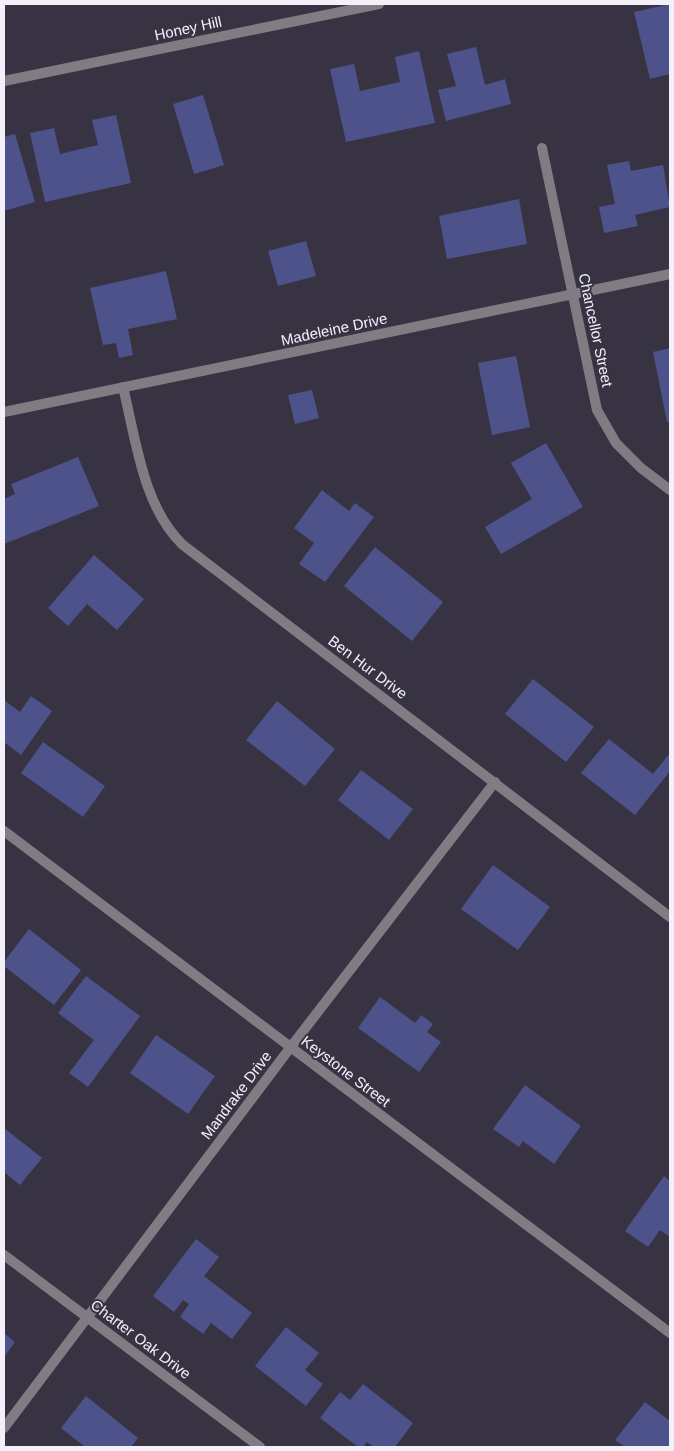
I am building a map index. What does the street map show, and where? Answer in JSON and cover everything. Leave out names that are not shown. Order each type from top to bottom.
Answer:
[{"type":"street","name":"Honey Hill","points":[[4,81],[379,4]]},
{"type":"street","name":"Chancellor Street","points":[[542,148],[597,410],[616,443],[642,468],[670,490]]},
{"type":"street","name":"Madeleine Drive","points":[[4,412],[670,274]]},
{"type":"street","name":"Ben Hur Drive","points":[[123,387],[151,499],[169,532],[183,545],[670,917]]},
{"type":"street","name":"Mandrake Drive","points":[[4,1428],[290,1048],[495,782]]},
{"type":"street","name":"Keystone Street","points":[[4,831],[670,1333]]},
{"type":"street","name":"Charter Oak Drive","points":[[4,1255],[260,1447]]},
{"type":"building","points":[[670,4],[670,74],[650,79],[634,12]]},
{"type":"building","points":[[476,47],[485,85],[505,79],[511,104],[446,121],[438,90],[456,86],[447,54]]},
{"type":"building","points":[[419,51],[435,123],[346,142],[330,69],[354,64],[360,91],[400,82],[395,57]]},
{"type":"building","points":[[203,95],[224,165],[194,174],[173,104]]},
{"type":"building","points":[[116,115],[131,183],[45,202],[30,133],[54,128],[60,154],[98,145],[92,120]]},
{"type":"building","points":[[15,134],[35,202],[4,211],[4,137]]},
{"type":"building","points":[[629,161],[631,171],[663,165],[670,207],[635,215],[638,226],[604,233],[599,207],[615,204],[607,165]]},
{"type":"building","points":[[519,199],[527,244],[447,259],[439,216]]},
{"type":"building","points":[[306,241],[316,276],[278,286],[268,251]]},
{"type":"building","points":[[166,271],[177,319],[128,329],[133,355],[119,358],[116,343],[103,345],[90,288]]},
{"type":"building","points":[[670,348],[670,422],[667,422],[653,352]]},
{"type":"building","points":[[516,356],[530,427],[492,435],[478,363]]},
{"type":"building","points":[[312,390],[319,418],[295,424],[288,395]]},
{"type":"building","points":[[546,443],[583,507],[501,554],[485,527],[532,499],[511,463]]},
{"type":"building","points":[[78,457],[99,506],[4,544],[4,499],[15,494],[11,484]]},
{"type":"building","points":[[322,490],[349,511],[355,503],[374,517],[325,582],[299,564],[314,543],[294,528]]},
{"type":"building","points":[[375,547],[443,602],[412,641],[344,586]]},
{"type":"building","points":[[94,555],[144,599],[117,630],[87,604],[68,626],[48,608]]},
{"type":"building","points":[[533,679],[594,727],[566,762],[505,714]]},
{"type":"building","points":[[31,696],[52,711],[21,755],[4,742],[4,700],[20,712]]},
{"type":"building","points":[[277,701],[335,749],[305,786],[246,740]]},
{"type":"building","points":[[609,739],[653,774],[670,753],[670,771],[635,815],[581,773]]},
{"type":"building","points":[[43,742],[105,786],[83,817],[21,773]]},
{"type":"building","points":[[361,770],[413,809],[389,840],[338,800]]},
{"type":"building","points":[[493,865],[550,907],[518,950],[461,909]]},
{"type":"building","points":[[29,929],[81,970],[54,1005],[4,966],[4,962]]},
{"type":"building","points":[[86,976],[140,1016],[88,1087],[69,1073],[94,1040],[58,1013]]},
{"type":"building","points":[[380,997],[415,1023],[421,1015],[433,1024],[427,1032],[441,1042],[419,1072],[358,1028]]},
{"type":"building","points":[[156,1035],[215,1076],[188,1114],[130,1073]]},
{"type":"building","points":[[525,1085],[581,1126],[554,1164],[523,1141],[519,1147],[493,1129]]},
{"type":"building","points":[[4,1128],[42,1158],[20,1185],[4,1172]]},
{"type":"building","points":[[664,1176],[670,1181],[670,1237],[660,1230],[648,1247],[625,1231]]},
{"type":"building","points":[[196,1239],[219,1257],[204,1276],[252,1313],[232,1339],[211,1323],[203,1334],[180,1317],[189,1304],[183,1300],[174,1312],[153,1296]]},
{"type":"building","points":[[286,1327],[319,1353],[305,1370],[323,1384],[306,1406],[255,1366]]},
{"type":"building","points":[[4,1333],[15,1342],[4,1357]]},
{"type":"building","points":[[363,1384],[413,1423],[395,1447],[374,1447],[367,1442],[363,1447],[358,1447],[320,1418],[340,1392],[350,1400]]},
{"type":"building","points":[[86,1396],[138,1438],[131,1447],[85,1447],[61,1428]]},
{"type":"building","points":[[645,1402],[670,1421],[670,1447],[625,1447],[615,1440]]}]
